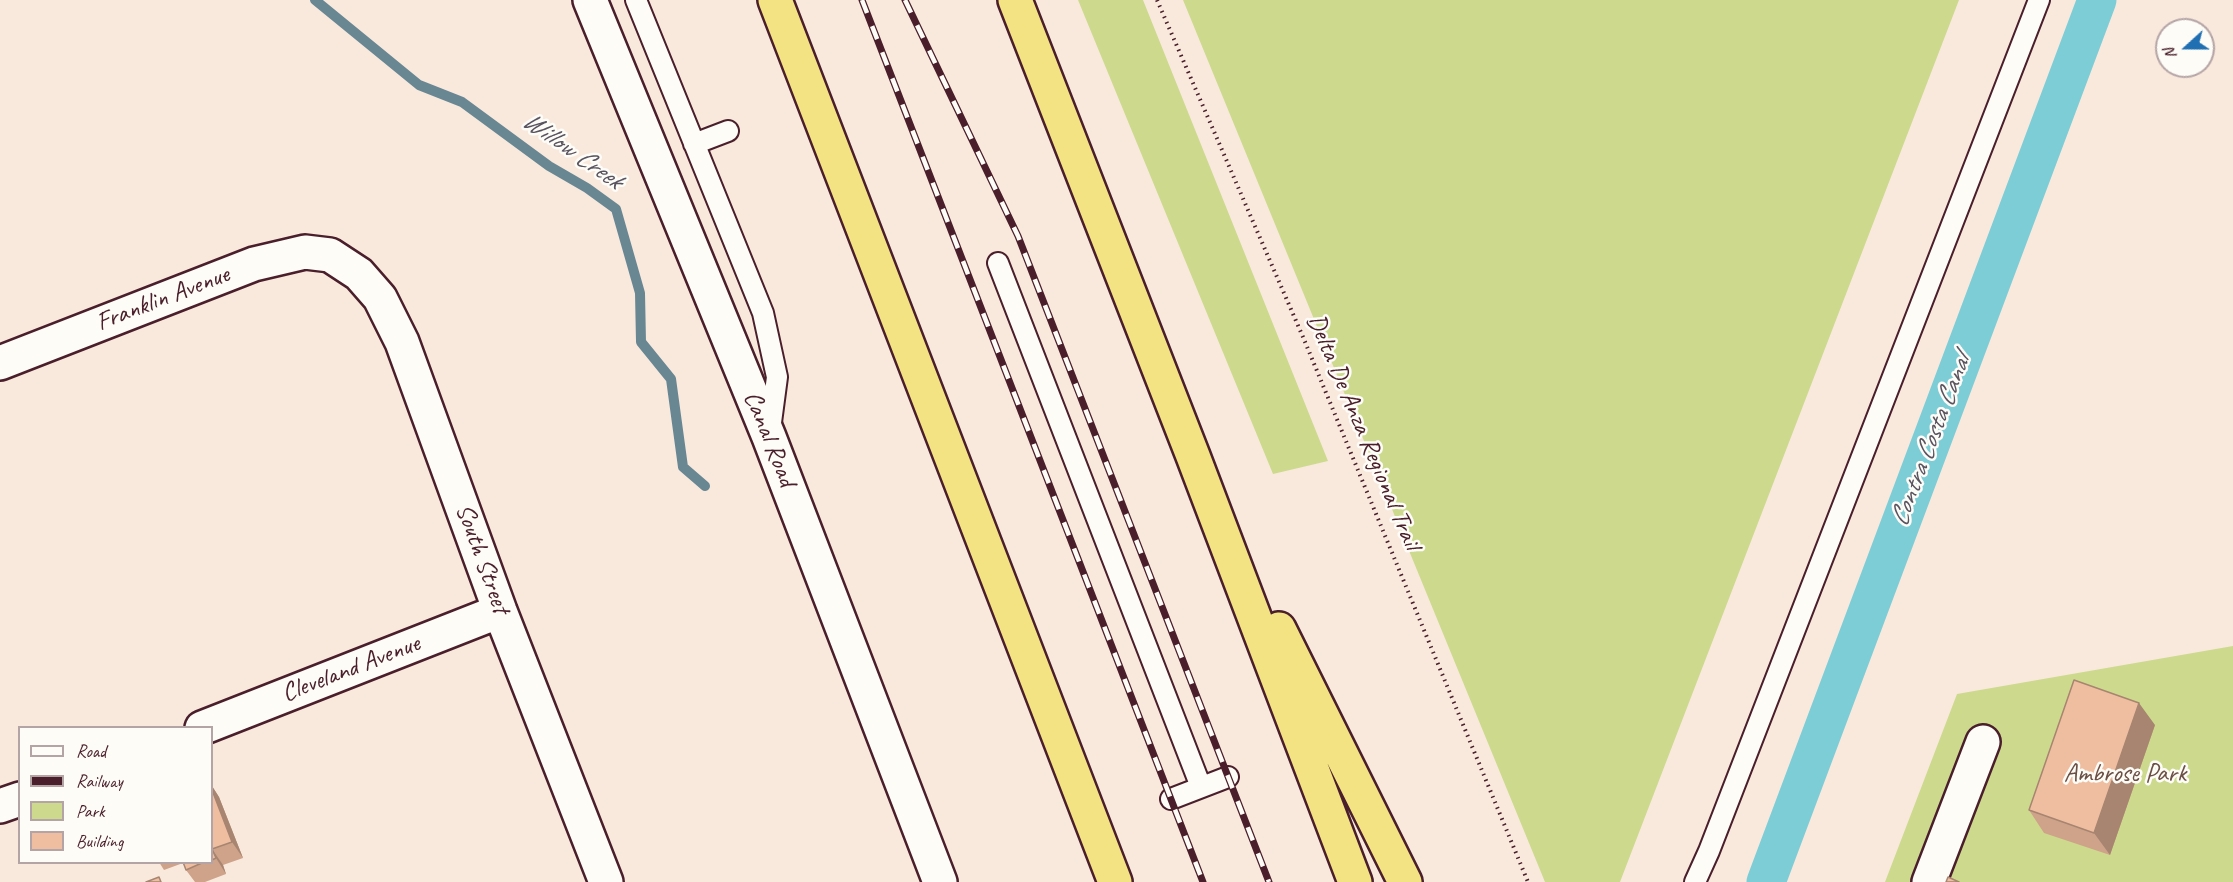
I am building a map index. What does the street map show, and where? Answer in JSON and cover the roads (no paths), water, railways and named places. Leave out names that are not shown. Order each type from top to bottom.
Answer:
[{"type":"highway","points":[[775,0],[1115,882]]},
{"type":"highway","points":[[1015,0],[1193,456],[1355,882]]},
{"type":"highway","points":[[1193,456],[1405,882]]},
{"type":"highway","points":[[1097,836],[1105,882]]},
{"type":"street","name":"Canal Road","points":[[590,0],[769,437],[935,880]]},
{"type":"street","name":"Franklin Avenue","points":[[0,363],[254,264],[305,252],[330,255]]},
{"type":"street","name":"South Street","points":[[330,255],[360,274],[380,298],[402,342],[500,611],[606,882]]},
{"type":"street","name":"Cleveland Avenue","points":[[207,726],[500,611]]},
{"type":"street","points":[[1929,882],[1983,742]]},
{"type":"street","points":[[0,806],[18,800]]},
{"type":"lane","points":[[636,0],[763,313],[777,377],[769,437]]},
{"type":"lane","points":[[1695,882],[1710,851],[2039,0]]},
{"type":"lane","points":[[694,144],[728,131]]},
{"type":"lane","points":[[998,263],[1201,787]]},
{"type":"lane","points":[[1171,799],[1228,777]]},
{"type":"waterway","name":"Willow Creek","points":[[315,0],[419,85],[462,102],[549,166],[587,188],[616,209],[640,293],[641,342],[671,379],[683,467],[705,486]]},
{"type":"waterway","name":"Contra Costa Canal","points":[[1766,882],[2097,0]]},
{"type":"railway","points":[[862,0],[1203,882]]},
{"type":"railway","points":[[905,0],[1018,236],[1269,882]]},
{"type":"park label","name":"Ambrose Park","points":[[2125,774]]}]
